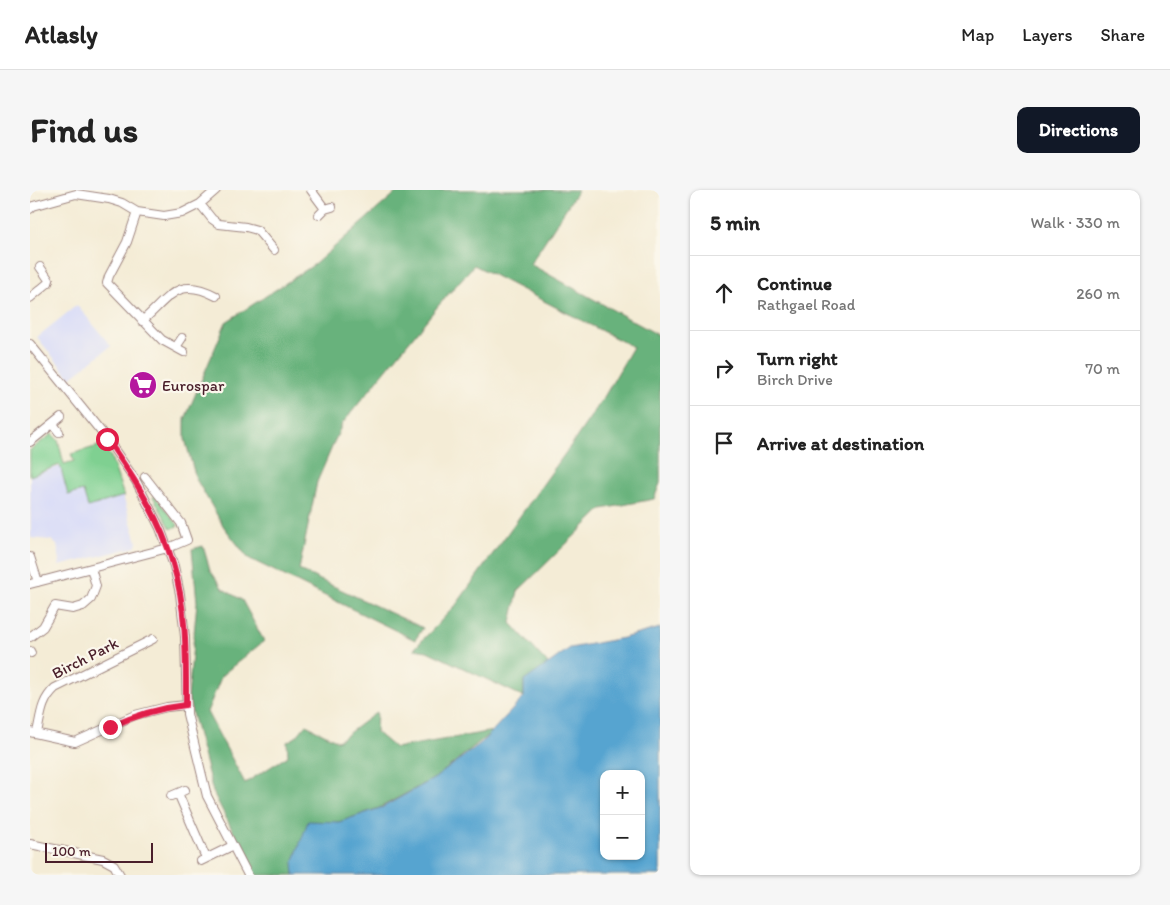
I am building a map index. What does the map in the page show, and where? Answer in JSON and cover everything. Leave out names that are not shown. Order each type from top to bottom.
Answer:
[{"type":"street","points":[[109,199],[112,190]]},
{"type":"street","points":[[31,206],[76,194],[109,199],[122,203],[137,212],[164,216],[182,213],[200,204],[216,190]]},
{"type":"street","points":[[311,190],[325,210]]},
{"type":"street","points":[[200,204],[212,219],[219,224],[257,230],[271,247],[261,250]]},
{"type":"street","points":[[137,212],[127,242],[107,283],[162,340],[184,352]]},
{"type":"street","points":[[30,298],[53,279],[40,267]]},
{"type":"street","points":[[205,290],[209,282]]},
{"type":"street","points":[[142,321],[176,290],[192,287],[205,290],[216,296]]},
{"type":"street","points":[[176,347],[182,338]]},
{"type":"street","points":[[30,344],[89,415],[131,473],[160,528],[168,548],[180,594],[185,637],[186,705],[207,796],[248,875]]},
{"type":"street","points":[[30,442],[61,417]]},
{"type":"street","points":[[53,424],[60,432]]},
{"type":"street","points":[[30,558],[34,583],[168,548],[187,540],[181,523],[145,477]]},
{"type":"street","points":[[30,637],[43,627],[55,606],[73,609],[83,606],[91,599],[100,587],[91,568]]},
{"type":"street","points":[[142,635],[145,643]]},
{"type":"street","name":"Birch Park","points":[[34,732],[43,703],[47,695],[55,688],[153,639]]},
{"type":"street","points":[[34,732],[75,742],[135,715],[166,707],[186,705]]},
{"type":"street","points":[[178,793],[204,859],[232,846]]},
{"type":"street","points":[[30,844],[109,861],[120,875]]},
{"type":"shaded area","points":[[77,305],[111,346],[70,378],[37,337]]},
{"type":"shaded area","points":[[102,445],[111,457],[137,542],[136,545],[135,547],[59,566],[60,560],[57,545],[51,540],[31,538],[30,476],[74,462],[71,454]]},
{"type":"green space","points":[[399,190],[578,190],[530,264],[660,336],[660,483],[654,499],[602,509],[518,591],[511,623],[549,665],[524,681],[524,697],[427,651],[414,649],[456,605],[574,441],[604,397],[633,347],[474,265],[438,306],[342,424],[317,482],[299,570],[423,628],[415,640],[248,558],[224,527],[196,479],[185,439],[185,419],[226,322],[315,264]]},
{"type":"green space","points":[[52,434],[58,440],[64,464],[74,461],[71,454],[102,445],[111,457],[124,496],[88,507],[83,491],[68,495],[60,465],[30,476],[30,450]]},
{"type":"green space","points":[[155,496],[178,526],[171,529],[153,497]]},
{"type":"green space","points":[[203,546],[210,570],[223,589],[242,600],[264,641],[222,675],[207,712],[245,783],[288,756],[287,742],[296,737],[306,725],[338,741],[377,712],[376,732],[395,748],[493,731],[435,778],[379,808],[339,822],[309,822],[294,861],[294,875],[255,875],[213,792],[188,698],[197,602],[192,549]]},
{"type":"water","points":[[660,628],[660,875],[294,875],[293,863],[308,821],[339,822],[383,807],[435,778],[481,743],[524,697],[524,681],[570,648],[623,638]]},
{"type":"place","name":"Eurospar","points":[[143,385]]},
{"type":"route","points":[[107,439],[140,488],[160,528],[174,566],[180,594],[185,637],[186,705],[166,707],[135,715],[110,727]]}]
